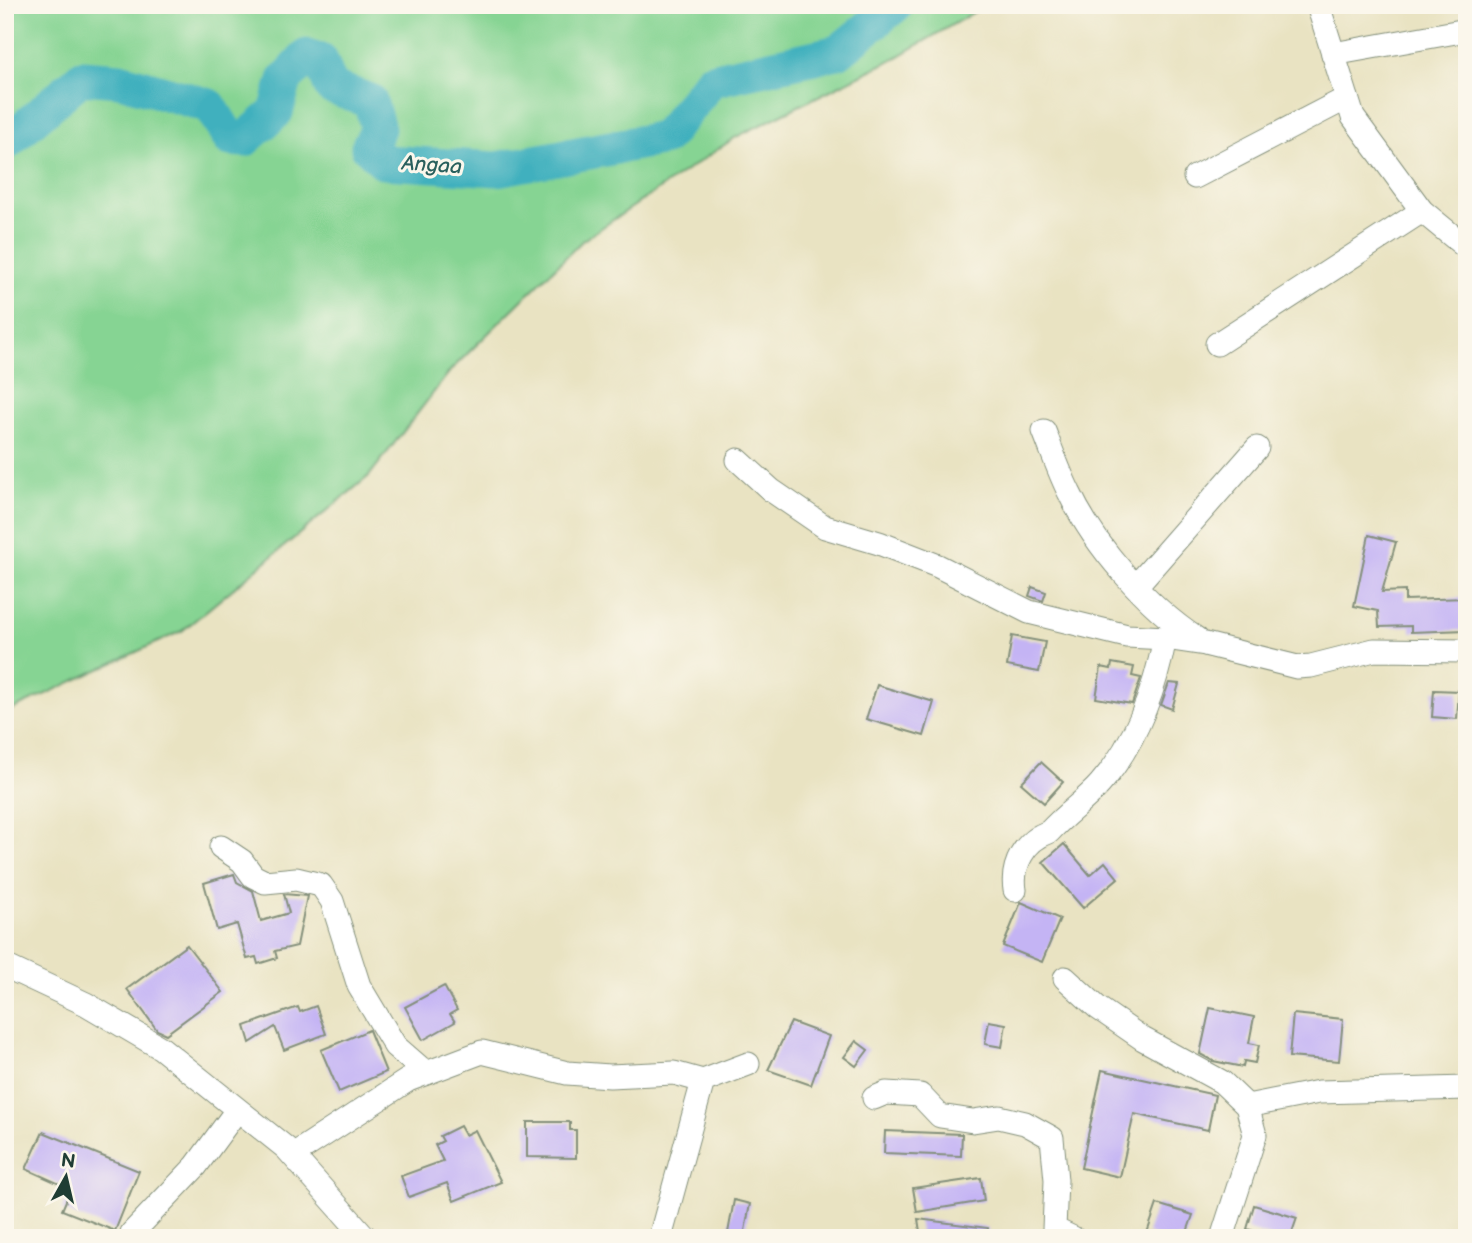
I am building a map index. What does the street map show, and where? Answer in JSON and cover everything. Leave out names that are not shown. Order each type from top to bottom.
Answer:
[{"type":"street","points":[[1318,5],[1353,117],[1422,211],[1467,248]]},
{"type":"street","points":[[1333,54],[1467,30]]},
{"type":"street","points":[[1195,177],[1347,98]]},
{"type":"street","points":[[1217,344],[1422,211]]},
{"type":"street","points":[[1044,431],[1069,494],[1097,538],[1167,619],[1205,644]]},
{"type":"street","points":[[1136,586],[1257,448]]},
{"type":"street","points":[[738,460],[771,491],[825,527],[878,542],[938,566],[1029,612],[1127,636],[1205,644],[1297,667],[1374,650],[1467,651]]},
{"type":"street","points":[[1016,890],[1013,880],[1022,850],[1049,831],[1099,785],[1132,743],[1158,671],[1165,638]]},
{"type":"street","points":[[221,847],[242,860],[253,876],[265,881],[296,879],[321,886],[332,901],[359,986],[395,1046],[426,1073]]},
{"type":"street","points":[[5,966],[86,1004],[161,1048],[293,1155],[366,1238]]},
{"type":"street","points":[[1065,978],[1097,1009],[1143,1039],[1222,1082],[1247,1106],[1255,1135],[1222,1238]]},
{"type":"street","points":[[293,1155],[408,1080],[482,1052],[567,1073],[610,1076],[674,1073],[702,1081],[748,1064]]},
{"type":"street","points":[[660,1238],[702,1081]]},
{"type":"street","points":[[1247,1106],[1319,1092],[1467,1088]]},
{"type":"street","points":[[874,1098],[886,1093],[920,1095],[940,1116],[973,1121],[999,1117],[1025,1123],[1052,1138],[1056,1180],[1054,1229],[1073,1238]]},
{"type":"street","points":[[132,1233],[196,1166],[237,1110]]},
{"type":"green space","points":[[5,5],[986,5],[899,56],[736,137],[582,241],[451,370],[369,476],[182,631],[5,713]]},
{"type":"building","points":[[1369,535],[1396,542],[1382,592],[1405,591],[1405,600],[1467,598],[1467,630],[1411,632],[1411,626],[1379,627],[1378,611],[1354,606]]},
{"type":"building","points":[[1032,587],[1046,592],[1043,601],[1029,596]]},
{"type":"building","points":[[1012,636],[1045,642],[1039,672],[1007,666]]},
{"type":"building","points":[[1112,663],[1134,667],[1132,676],[1141,678],[1132,704],[1096,698],[1101,667],[1111,669]]},
{"type":"building","points":[[1169,683],[1179,684],[1172,709],[1161,705]]},
{"type":"building","points":[[877,685],[934,702],[924,736],[866,719]]},
{"type":"building","points":[[1434,690],[1459,691],[1457,719],[1432,717]]},
{"type":"building","points":[[1041,762],[1063,782],[1044,803],[1021,783]]},
{"type":"building","points":[[1064,844],[1090,875],[1105,862],[1118,878],[1083,908],[1043,862]]},
{"type":"building","points":[[234,874],[237,882],[253,891],[261,921],[289,913],[284,894],[307,896],[297,946],[275,951],[277,958],[258,964],[256,957],[247,959],[237,924],[217,930],[204,883]]},
{"type":"building","points":[[1021,902],[1060,919],[1042,962],[1003,946]]},
{"type":"building","points":[[187,945],[223,992],[166,1034],[157,1030],[127,989]]},
{"type":"building","points":[[444,986],[457,1010],[450,1014],[455,1022],[423,1040],[405,1007]]},
{"type":"building","points":[[316,1006],[326,1034],[284,1050],[275,1027],[250,1043],[245,1026],[298,1007],[300,1012]]},
{"type":"building","points":[[1210,1008],[1254,1017],[1249,1043],[1259,1045],[1255,1063],[1244,1061],[1243,1067],[1213,1061],[1200,1054]]},
{"type":"building","points":[[1293,1014],[1343,1019],[1339,1061],[1289,1057]]},
{"type":"building","points":[[989,1021],[1006,1024],[1002,1047],[985,1044]]},
{"type":"building","points":[[791,1022],[829,1036],[811,1085],[768,1070]]},
{"type":"building","points":[[369,1030],[386,1072],[339,1092],[321,1050]]},
{"type":"building","points":[[856,1041],[868,1050],[856,1066],[844,1057]]},
{"type":"building","points":[[1102,1070],[1215,1095],[1208,1130],[1134,1114],[1120,1177],[1081,1168]]},
{"type":"building","points":[[527,1122],[570,1122],[570,1130],[576,1130],[576,1158],[527,1157]]},
{"type":"building","points":[[460,1126],[465,1135],[475,1130],[501,1182],[454,1201],[447,1183],[409,1197],[401,1176],[443,1161],[435,1145],[443,1141],[440,1136]]},
{"type":"building","points":[[885,1131],[962,1134],[961,1156],[884,1153]]},
{"type":"building","points":[[43,1132],[139,1171],[115,1231],[62,1210],[71,1189],[26,1169]]},
{"type":"building","points":[[981,1178],[984,1201],[917,1212],[913,1188]]},
{"type":"building","points":[[734,1200],[750,1204],[744,1236],[728,1233]]},
{"type":"building","points":[[1157,1204],[1193,1215],[1185,1238],[1163,1238],[1147,1233]]},
{"type":"building","points":[[1254,1205],[1297,1218],[1290,1238],[1276,1238],[1247,1229]]},
{"type":"building","points":[[918,1219],[988,1228],[987,1238],[921,1238]]},
{"type":"waterway","name":"Angaa","points":[[5,144],[82,77],[120,80],[210,106],[230,139],[244,140],[276,112],[285,80],[307,56],[321,61],[331,87],[370,101],[378,129],[368,147],[384,162],[497,169],[665,138],[711,80],[838,52],[896,5]]}]
